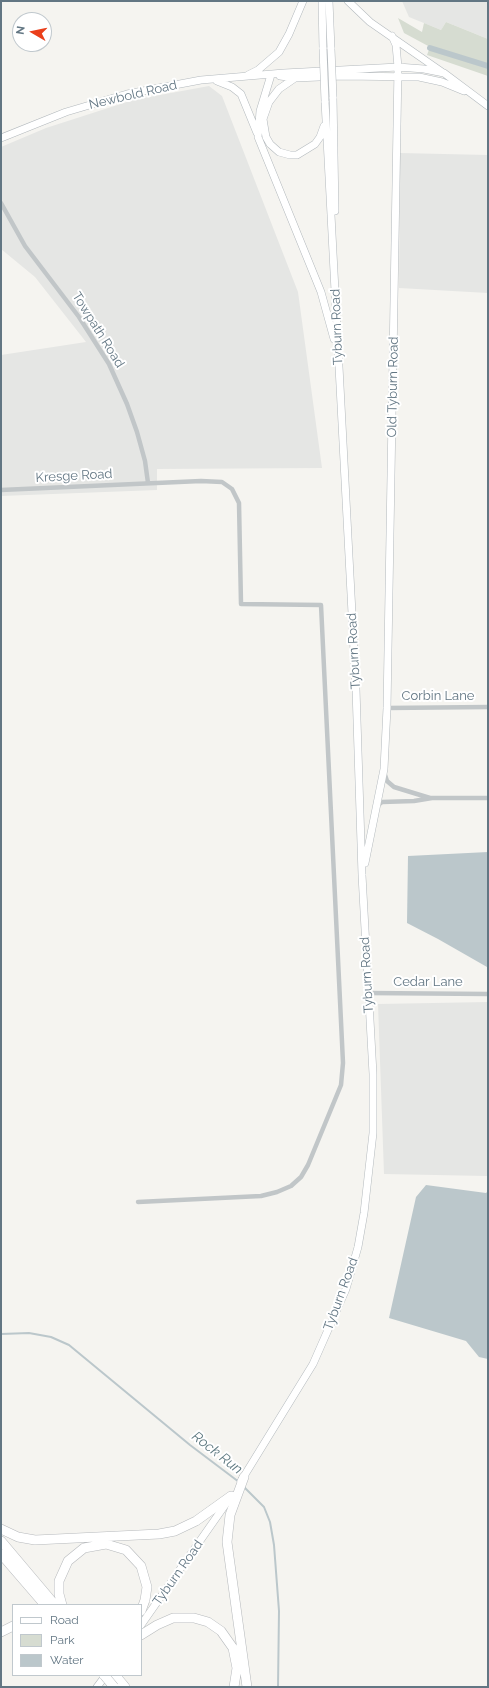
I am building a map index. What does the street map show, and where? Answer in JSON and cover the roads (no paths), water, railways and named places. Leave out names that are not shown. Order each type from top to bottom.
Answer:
[{"type":"highway","points":[[244,1477],[233,1498],[227,1549],[247,1687]]},
{"type":"highway","points":[[1,1529],[18,1537],[35,1540],[159,1534],[175,1531],[196,1522],[233,1498]]},
{"type":"highway","points":[[1,1541],[54,1604]]},
{"type":"highway","points":[[62,1604],[59,1594],[59,1580],[68,1561],[84,1548],[106,1544],[126,1550],[141,1566],[147,1587],[142,1608]]},
{"type":"highway","points":[[1,1554],[44,1604]]},
{"type":"highway","points":[[142,1634],[156,1625],[173,1618],[189,1617],[208,1622],[224,1635],[233,1648],[237,1668],[234,1687]]},
{"type":"highway","points":[[1,1632],[12,1626]]},
{"type":"highway","points":[[106,1676],[121,1686]]},
{"type":"highway","points":[[115,1676],[121,1686]]},
{"type":"main road","points":[[242,77],[258,70],[279,52],[290,34],[303,1]]},
{"type":"main road","name":"Tyburn Road","points":[[322,1],[334,97],[336,166],[334,263]]},
{"type":"main road","name":"Tyburn Road","points":[[244,1477],[313,1364],[346,1289],[356,1252],[364,1213],[373,1132],[372,1074],[362,875],[356,689],[325,116],[329,1]]},
{"type":"main road","points":[[348,1],[370,22],[392,36],[488,106]]},
{"type":"main road","name":"Old Tyburn Road","points":[[362,875],[384,768],[388,708],[398,76],[396,45],[392,36]]},
{"type":"main road","name":"Newbold Road","points":[[1,138],[96,102],[159,87],[209,80],[284,73],[398,67],[424,69],[444,74]]},
{"type":"main road","points":[[258,137],[260,111],[272,75]]},
{"type":"main road","name":"Newbold Road","points":[[272,75],[295,78],[398,76],[434,79],[471,94]]},
{"type":"main road","points":[[295,78],[275,93],[264,113],[264,132],[270,144],[284,154],[297,155],[303,153],[320,137],[325,116]]},
{"type":"main road","points":[[209,80],[226,84],[241,94],[321,292],[338,357]]},
{"type":"main road","name":"Tyburn Road","points":[[142,1624],[233,1498]]},
{"type":"main road","points":[[97,1687],[104,1676]]},
{"type":"street","name":"Towpath Road","points":[[1,203],[25,246],[79,317],[108,362],[127,404],[137,432],[145,461],[148,483]]},
{"type":"street","name":"Kresge Road","points":[[1,490],[219,481],[232,489],[239,506],[241,604],[321,605],[343,1063],[339,1091],[319,1141],[302,1177],[291,1186],[277,1192],[261,1196],[138,1202]]},
{"type":"street","name":"Corbin Lane","points":[[388,708],[488,707]]},
{"type":"street","points":[[384,768],[387,780],[394,787],[432,798]]},
{"type":"street","points":[[376,809],[382,802],[414,801],[432,798],[488,798]]},
{"type":"street","name":"Cedar Lane","points":[[368,993],[488,994]]},
{"type":"water","points":[[488,852],[487,967],[407,923],[408,856]]},
{"type":"water","points":[[426,1185],[486,1193],[488,1191],[488,1359],[479,1357],[466,1341],[389,1318],[416,1197]]},
{"type":"waterway","points":[[430,48],[488,66]]},
{"type":"waterway","name":"Rock Run","points":[[1,1334],[29,1333],[51,1337],[69,1345],[190,1445],[239,1482]]},
{"type":"waterway","name":"Rock Run","points":[[244,1487],[264,1507],[270,1522],[274,1545],[279,1611],[278,1687]]}]
